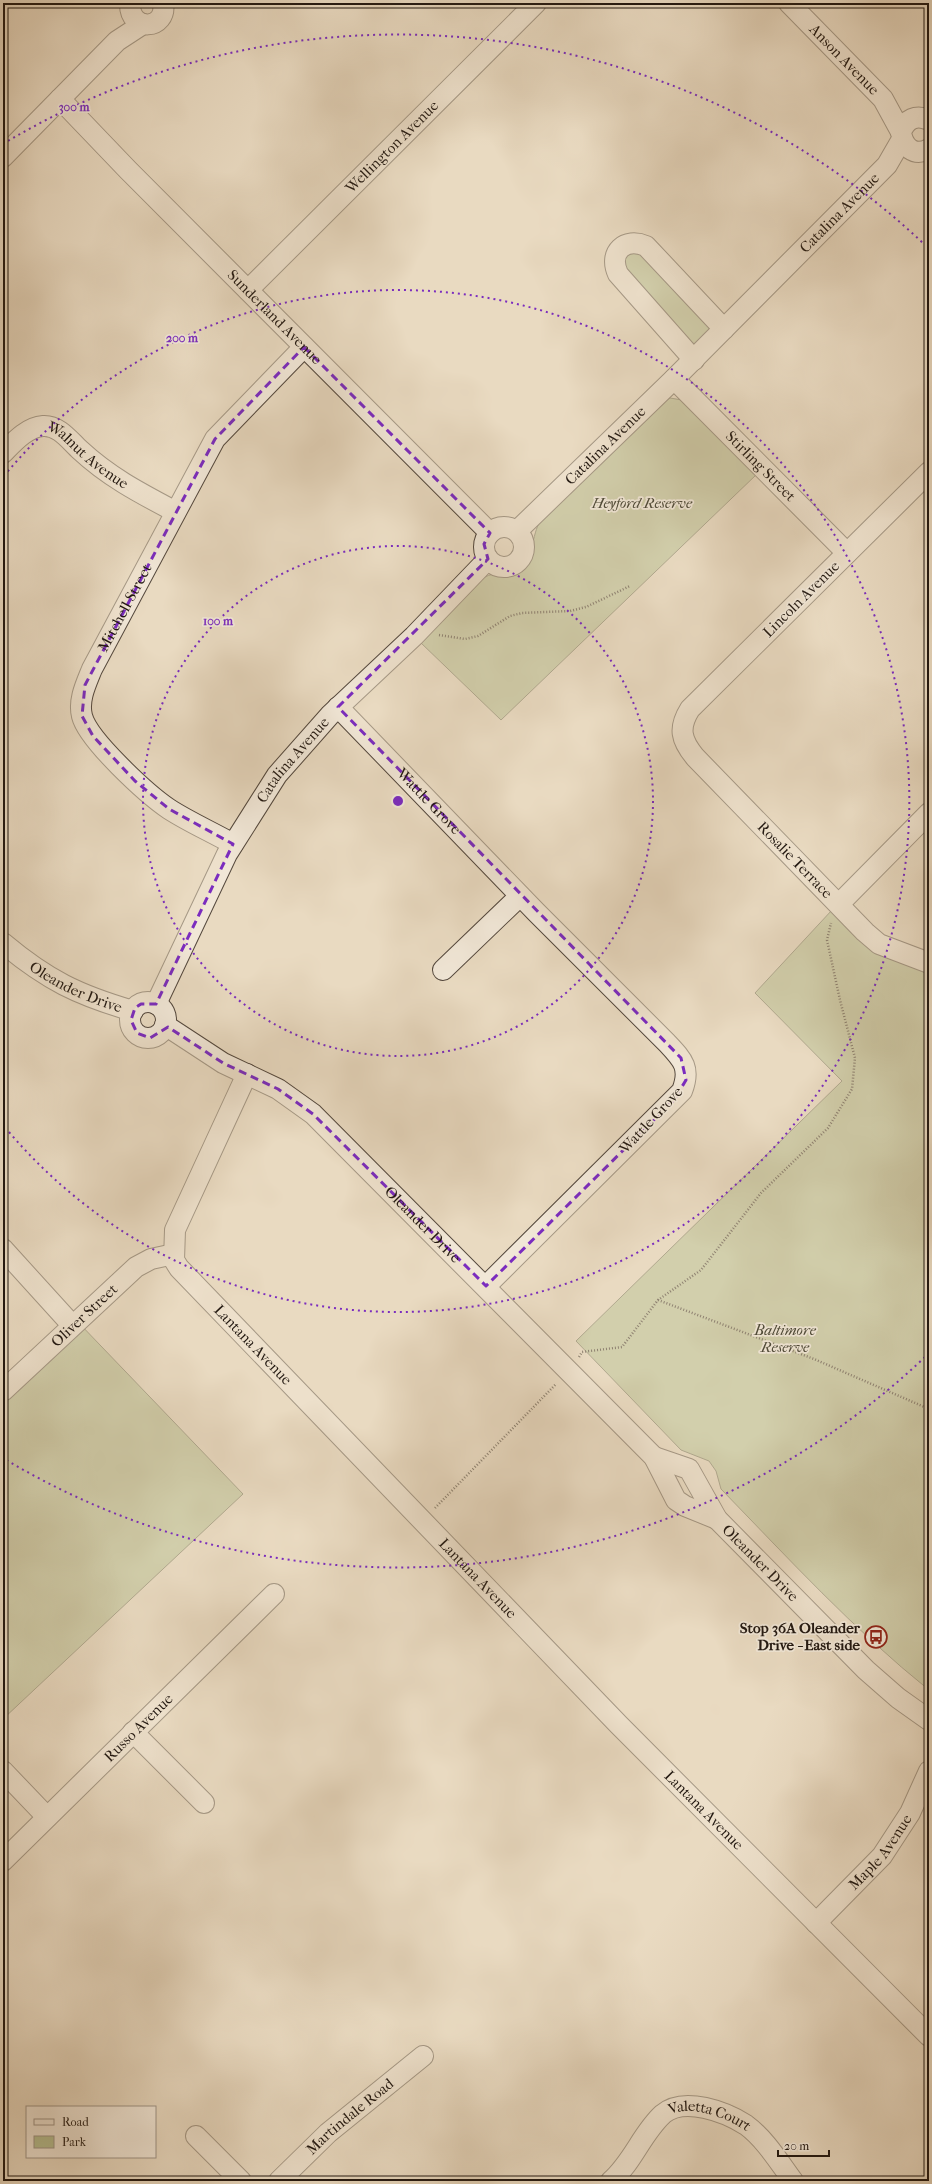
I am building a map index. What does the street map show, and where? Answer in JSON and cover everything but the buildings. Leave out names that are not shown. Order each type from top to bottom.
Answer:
[{"type":"street","points":[[3,157],[117,41],[132,9],[157,21],[162,14],[164,3]]},
{"type":"street","name":"Wellington Avenue","points":[[248,290],[536,3]]},
{"type":"street","name":"Anson Avenue","points":[[789,3],[883,99],[917,146]]},
{"type":"street","name":"Sunderland Avenue","points":[[60,99],[304,347],[490,533]]},
{"type":"street","name":"Anson Avenue","points":[[883,99],[924,117]]},
{"type":"street","name":"Catalina Avenue","points":[[517,531],[674,380],[887,165],[917,146],[908,120],[924,117]]},
{"type":"street","points":[[694,360],[618,274],[615,259],[620,248],[630,243],[637,242],[646,246],[724,329]]},
{"type":"street","name":"Mitchell Street","points":[[233,844],[169,809],[136,781],[93,736],[82,716],[82,697],[92,669],[174,512],[215,439],[304,347]]},
{"type":"street","name":"Stirling Street","points":[[674,380],[847,553]]},
{"type":"street","name":"Walnut Avenue","points":[[3,453],[26,433],[43,426],[51,427],[65,435],[85,455],[125,486],[174,512]]},
{"type":"street","name":"Lincoln Avenue","points":[[681,731],[684,717],[690,709],[929,472]]},
{"type":"street","points":[[508,527],[517,531],[524,544],[521,559],[516,564],[501,567],[488,559],[484,544],[490,533],[501,528],[508,527]]},
{"type":"street","name":"Catalina Avenue","points":[[156,1004],[233,844],[277,775],[338,707],[414,636],[488,559]]},
{"type":"street","name":"Wattle Grove","points":[[338,707],[520,896],[681,1058],[686,1068],[686,1076],[682,1091],[674,1100],[486,1286]]},
{"type":"street","name":"Rosalie Terrace","points":[[681,731],[682,740],[695,757],[865,932],[879,944],[929,963]]},
{"type":"street","points":[[839,904],[929,813]]},
{"type":"street","points":[[443,970],[520,896]]},
{"type":"street","name":"Oleander Drive","points":[[3,943],[32,967],[60,984],[93,1000],[133,1011]]},
{"type":"street","points":[[149,1002],[156,1004],[165,1014],[165,1025],[156,1036],[143,1037],[132,1028],[130,1020],[133,1011],[141,1004],[149,1002]]},
{"type":"street","name":"Oleander Drive","points":[[165,1025],[223,1063],[278,1089],[313,1114],[486,1286],[654,1457],[676,1500],[685,1506],[717,1519]]},
{"type":"street","name":"Lantana Avenue","points":[[247,1074],[175,1230],[174,1260],[179,1268],[624,1731],[929,2036]]},
{"type":"street","points":[[3,1249],[72,1325]]},
{"type":"street","name":"Oliver Street","points":[[3,1391],[72,1325],[136,1267],[151,1259],[174,1254]]},
{"type":"street","name":"Oleander Drive","points":[[654,1457],[689,1469],[717,1519],[866,1670],[898,1698],[929,1720]]},
{"type":"street","name":"Russo Avenue","points":[[3,1861],[274,1594]]},
{"type":"street","points":[[133,1732],[204,1803]]},
{"type":"street","points":[[3,1771],[48,1817]]},
{"type":"street","name":"Maple Avenue","points":[[816,1923],[882,1856],[910,1813],[929,1771]]},
{"type":"street","name":"Martindale Road","points":[[279,2181],[328,2133],[423,2056]]},
{"type":"street","name":"Valetta Court","points":[[611,2181],[622,2171],[658,2119],[674,2108],[686,2106],[717,2111],[746,2126],[765,2144],[793,2181]]},
{"type":"street","points":[[196,2136],[241,2181]]},
{"type":"path","points":[[437,635],[465,639],[478,636],[510,616],[522,613],[544,614],[580,609],[630,586]]},
{"type":"path","points":[[422,1522],[569,1371],[582,1352],[622,1347],[658,1300],[701,1270],[761,1193],[828,1128],[852,1089],[855,1058],[827,940],[830,924],[839,904]]},
{"type":"path","points":[[658,1300],[814,1359],[929,1408]]},
{"type":"highlighted area","points":[[304,347],[490,533],[484,544],[488,559],[338,707],[681,1058],[686,1080],[674,1100],[486,1286],[313,1114],[278,1089],[223,1063],[168,1027],[150,1038],[137,1033],[131,1020],[135,1008],[141,1004],[156,1004],[233,844],[169,809],[135,781],[93,736],[82,716],[85,685],[215,439]]},
{"type":"green space","points":[[631,243],[724,329],[694,360],[622,277],[620,248]]},
{"type":"green space","name":"Heyford Reserve","points":[[670,398],[682,400],[757,474],[501,720],[420,642],[485,577],[512,572],[519,569],[528,558],[539,523],[661,403]]},
{"type":"green space","name":"Baltimore Reserve","points":[[832,910],[929,971],[929,1690],[874,1643],[848,1618],[796,1567],[721,1489],[716,1471],[709,1461],[681,1450],[576,1341],[842,1081],[755,993]]},
{"type":"green space","points":[[77,1321],[243,1494],[3,1719],[3,1391]]},
{"type":"place","name":"Stop 36A Oleander Drive - East side","points":[[876,1637]]}]
